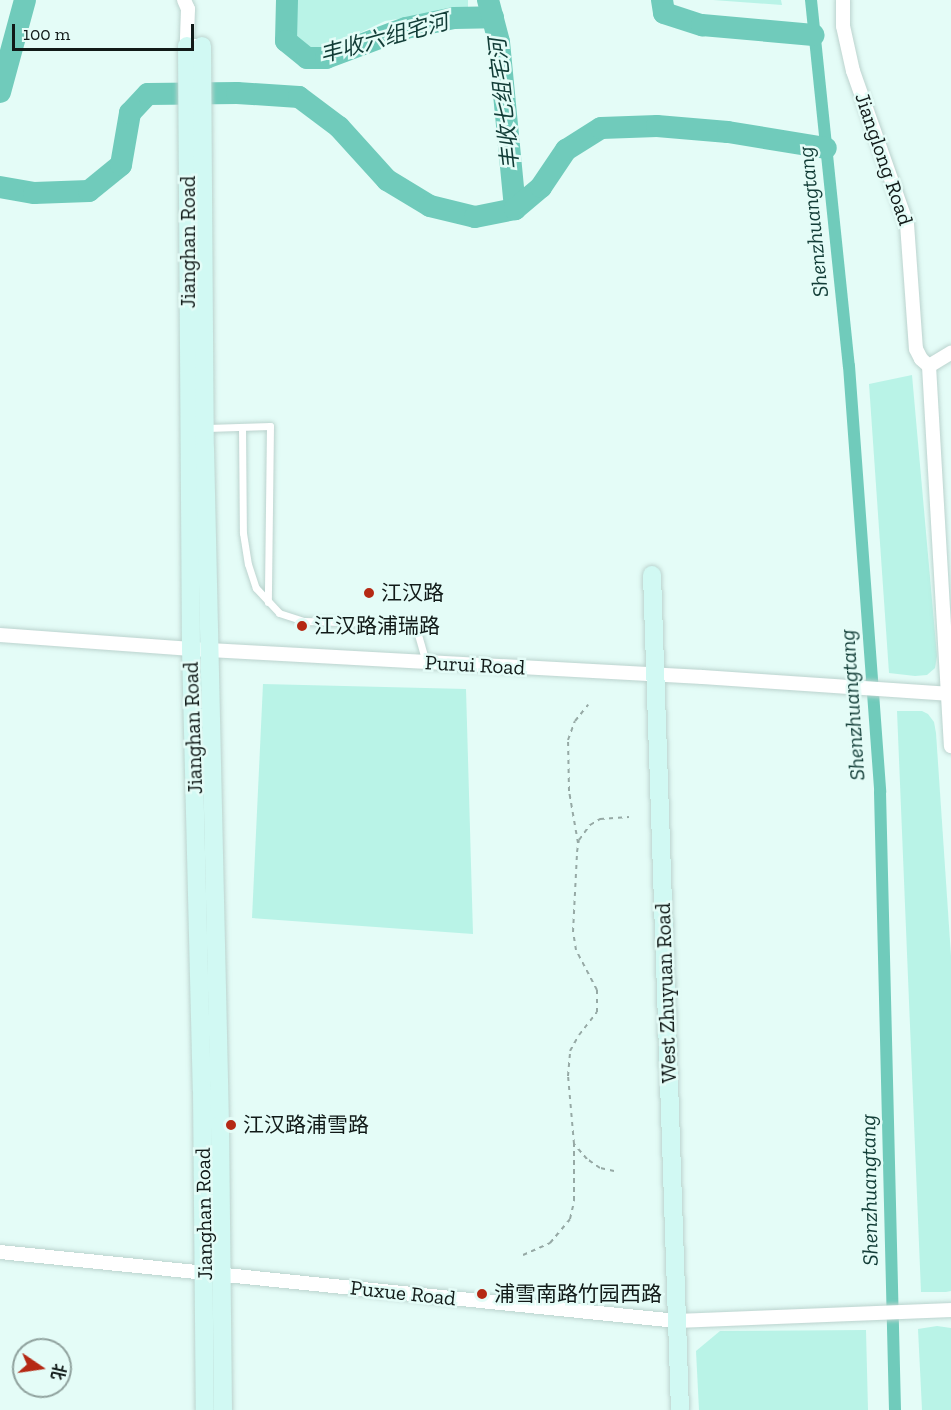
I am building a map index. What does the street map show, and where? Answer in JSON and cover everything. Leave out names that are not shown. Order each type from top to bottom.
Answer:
[{"type":"street","points":[[184,0],[188,9],[194,46]]},
{"type":"street","name":"Jianglong Road","points":[[843,0],[843,26],[854,71],[907,224],[915,342],[921,359],[929,366],[951,746]]},
{"type":"street","name":"Jianghan Road","points":[[194,46],[191,649],[202,1090],[213,1274],[205,1410]]},
{"type":"street","points":[[195,112],[211,649],[213,1274],[223,1410]]},
{"type":"street","points":[[929,366],[951,353]]},
{"type":"street","name":"West Zhuyuan Road","points":[[652,575],[680,1410]]},
{"type":"street","name":"Purui Road","points":[[0,635],[191,649],[949,694]]},
{"type":"street","name":"Puxue Road","points":[[0,1252],[677,1321],[951,1310]]},
{"type":"lane","points":[[205,428],[270,426],[268,602]]},
{"type":"lane","points":[[242,427],[243,533],[252,579],[268,602],[279,613],[304,621],[415,624],[426,662]]},
{"type":"path","points":[[524,1255],[550,1243],[570,1219],[574,1202],[574,1144],[568,1076],[570,1051],[597,1012],[597,990],[576,950],[573,932],[578,846],[569,791],[568,740],[575,721],[588,705]]},
{"type":"path","points":[[578,846],[590,825],[600,819],[629,817]]},
{"type":"path","points":[[574,1144],[600,1168],[614,1171]]},
{"type":"green space","points":[[295,0],[468,0],[468,8],[385,21],[318,53],[298,41],[293,21]]},
{"type":"green space","points":[[713,0],[781,0],[782,5]]},
{"type":"green space","points":[[912,375],[937,656],[935,668],[927,675],[915,676],[889,673],[869,384]]},
{"type":"green space","points":[[263,684],[466,689],[473,934],[252,918]]},
{"type":"green space","points":[[897,711],[922,711],[928,714],[934,722],[936,733],[951,956],[951,1291],[946,1292],[921,1292]]},
{"type":"green space","points":[[937,1326],[951,1328],[951,1410],[922,1410],[918,1329]]},
{"type":"green space","points":[[866,1330],[868,1410],[699,1410],[696,1351],[720,1331]]},
{"type":"waterway","points":[[0,92],[25,0]]},
{"type":"waterway","name":"丰收六组宅河","points":[[287,0],[286,41],[307,58],[326,58],[406,28],[454,18],[493,17]]},
{"type":"waterway","name":"丰收七组宅河","points":[[488,0],[499,42],[515,209]]},
{"type":"waterway","points":[[662,0],[664,13],[702,25],[814,35]]},
{"type":"waterway","name":"Shenzhuangtang","points":[[811,0],[849,366],[880,792],[895,1410]]},
{"type":"waterway","points":[[0,187],[34,193],[89,191],[121,165],[130,113],[148,94],[237,93],[299,97],[339,127],[387,180],[430,206],[475,217],[515,209],[541,187],[566,150],[601,128],[657,126],[728,132],[826,148]]},
{"type":"place","name":"江汉路","points":[[369,593]]},
{"type":"place","name":"江汉路浦瑞路","points":[[302,626]]},
{"type":"place","name":"江汉路浦雪路","points":[[231,1125]]},
{"type":"place","name":"浦雪南路竹园西路","points":[[482,1294]]}]
